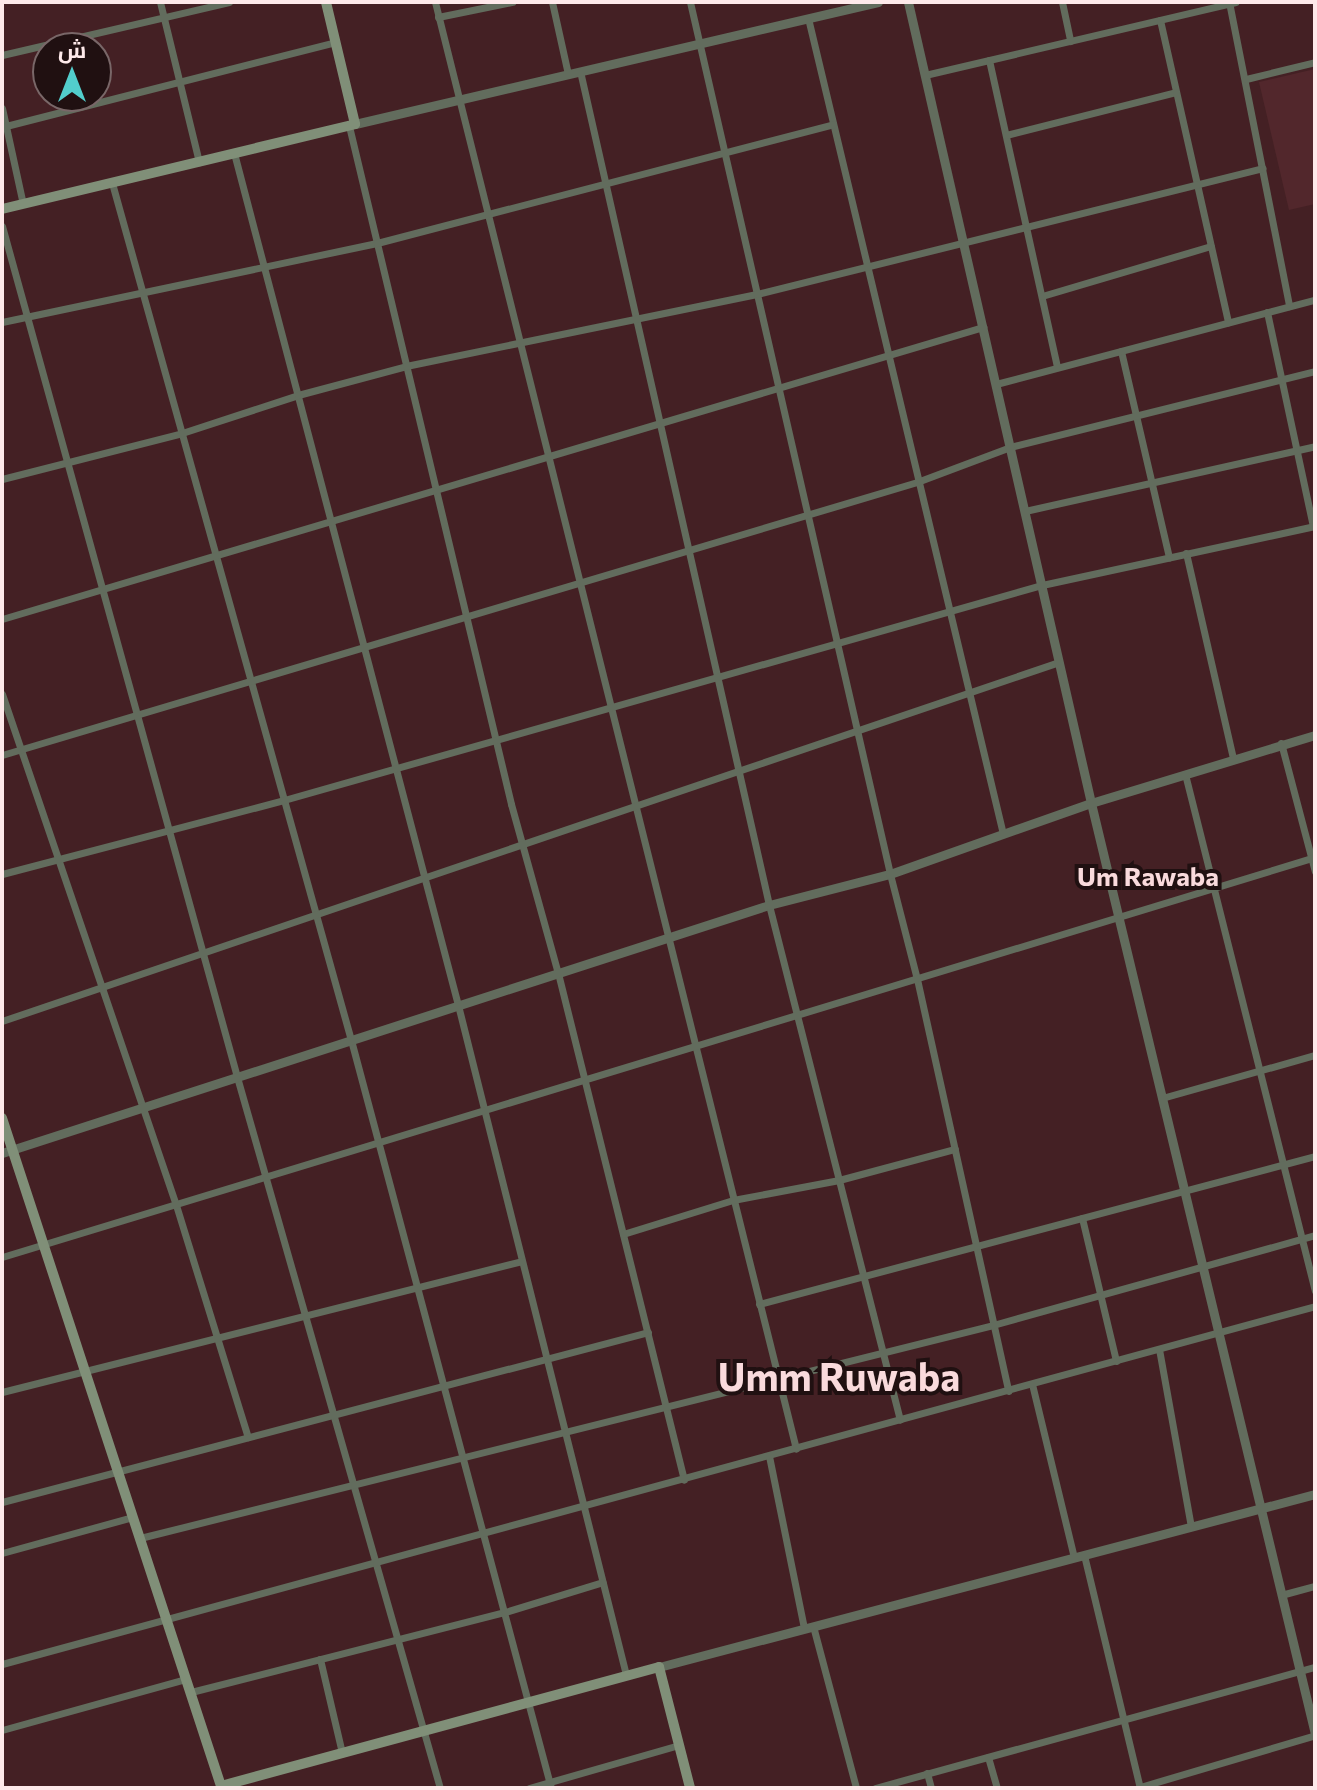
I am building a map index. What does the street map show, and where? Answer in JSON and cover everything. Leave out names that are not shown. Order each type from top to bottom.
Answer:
[{"type":"main road","points":[[2,209],[352,125],[326,2]]},
{"type":"main road","points":[[2,1118],[7,1152],[44,1245],[191,1692],[219,1787],[659,1667],[690,1788]]},
{"type":"street","points":[[160,2],[199,162]]},
{"type":"street","points":[[2,55],[229,2]]},
{"type":"street","points":[[435,2],[485,215],[796,1449]]},
{"type":"street","points":[[438,17],[512,2]]},
{"type":"street","points":[[552,2],[568,74]]},
{"type":"street","points":[[690,2],[856,728],[917,979],[1008,1391]]},
{"type":"street","points":[[684,1480],[558,973],[495,738],[377,243],[352,125],[808,18],[843,6],[878,2]]},
{"type":"street","points":[[908,2],[1091,803],[1315,1735],[1140,1787],[1032,1384]]},
{"type":"street","points":[[1062,2],[1070,41]]},
{"type":"street","points":[[925,75],[1231,3],[1289,306]]},
{"type":"street","points":[[808,18],[1003,834]]},
{"type":"street","points":[[1160,20],[1228,322]]},
{"type":"street","points":[[4,127],[335,42]]},
{"type":"street","points":[[989,60],[1057,367]]},
{"type":"street","points":[[1246,79],[1315,62]]},
{"type":"street","points":[[580,71],[769,905],[900,1420]]},
{"type":"street","points":[[1006,135],[1176,92]]},
{"type":"street","points":[[2,108],[23,204]]},
{"type":"street","points":[[2,322],[377,243],[833,124]]},
{"type":"street","points":[[234,153],[458,1005],[626,1675]]},
{"type":"street","points":[[2,479],[182,433],[298,395],[406,366],[757,294],[1028,230],[1263,168]]},
{"type":"street","points":[[112,183],[351,1040],[550,1785]]},
{"type":"street","points":[[2,226],[237,1077],[440,1788]]},
{"type":"street","points":[[1042,296],[1211,246]]},
{"type":"street","points":[[996,384],[1315,300]]},
{"type":"street","points":[[2,874],[284,800],[395,766],[717,675],[837,645],[1042,585],[1314,526],[1267,312]]},
{"type":"street","points":[[2,619],[983,327]]},
{"type":"street","points":[[1121,351],[1169,557]]},
{"type":"street","points":[[2,755],[252,683],[364,646],[917,482],[1010,447],[1315,371]]},
{"type":"street","points":[[1025,511],[1153,485],[1315,446]]},
{"type":"street","points":[[1186,553],[1233,758]]},
{"type":"street","points":[[2,1021],[202,951],[634,809],[856,728],[1059,662]]},
{"type":"street","points":[[2,694],[176,1205],[248,1437]]},
{"type":"street","points":[[7,1152],[769,905],[890,874],[1091,803],[1315,735]]},
{"type":"street","points":[[1281,743],[1315,872]]},
{"type":"street","points":[[1185,774],[1315,1291]]},
{"type":"street","points":[[2,1257],[1313,858]]},
{"type":"street","points":[[1162,1098],[1315,1055]]},
{"type":"street","points":[[623,1234],[733,1200],[839,1180],[955,1149]]},
{"type":"street","points":[[759,1304],[1315,1156]]},
{"type":"street","points":[[1082,1218],[1116,1361]]},
{"type":"street","points":[[140,1538],[993,1325],[1315,1235]]},
{"type":"street","points":[[2,1392],[522,1261]]},
{"type":"street","points":[[2,1664],[168,1622],[1315,1306]]},
{"type":"street","points":[[2,1502],[648,1332]]},
{"type":"street","points":[[1159,1349],[1191,1527]]},
{"type":"street","points":[[769,1456],[809,1627],[856,1788]]},
{"type":"street","points":[[659,1667],[1315,1494]]},
{"type":"street","points":[[2,1553],[133,1517]]},
{"type":"street","points":[[191,1692],[505,1612],[603,1582]]},
{"type":"street","points":[[1281,1595],[1315,1586]]},
{"type":"street","points":[[320,1659],[342,1753]]},
{"type":"street","points":[[875,1788],[1315,1667]]},
{"type":"street","points":[[2,1730],[186,1679]]},
{"type":"street","points":[[529,1788],[550,1785],[679,1745]]},
{"type":"street","points":[[988,1757],[997,1788]]},
{"type":"street","points":[[927,1773],[931,1788]]},
{"type":"shaded area","points":[[1315,69],[1315,204],[1289,210],[1259,82]]},
{"type":"district","name":"Um Rawaba","points":[[1148,876]]},
{"type":"district","name":"Umm Ruwaba","points":[[839,1376]]}]
